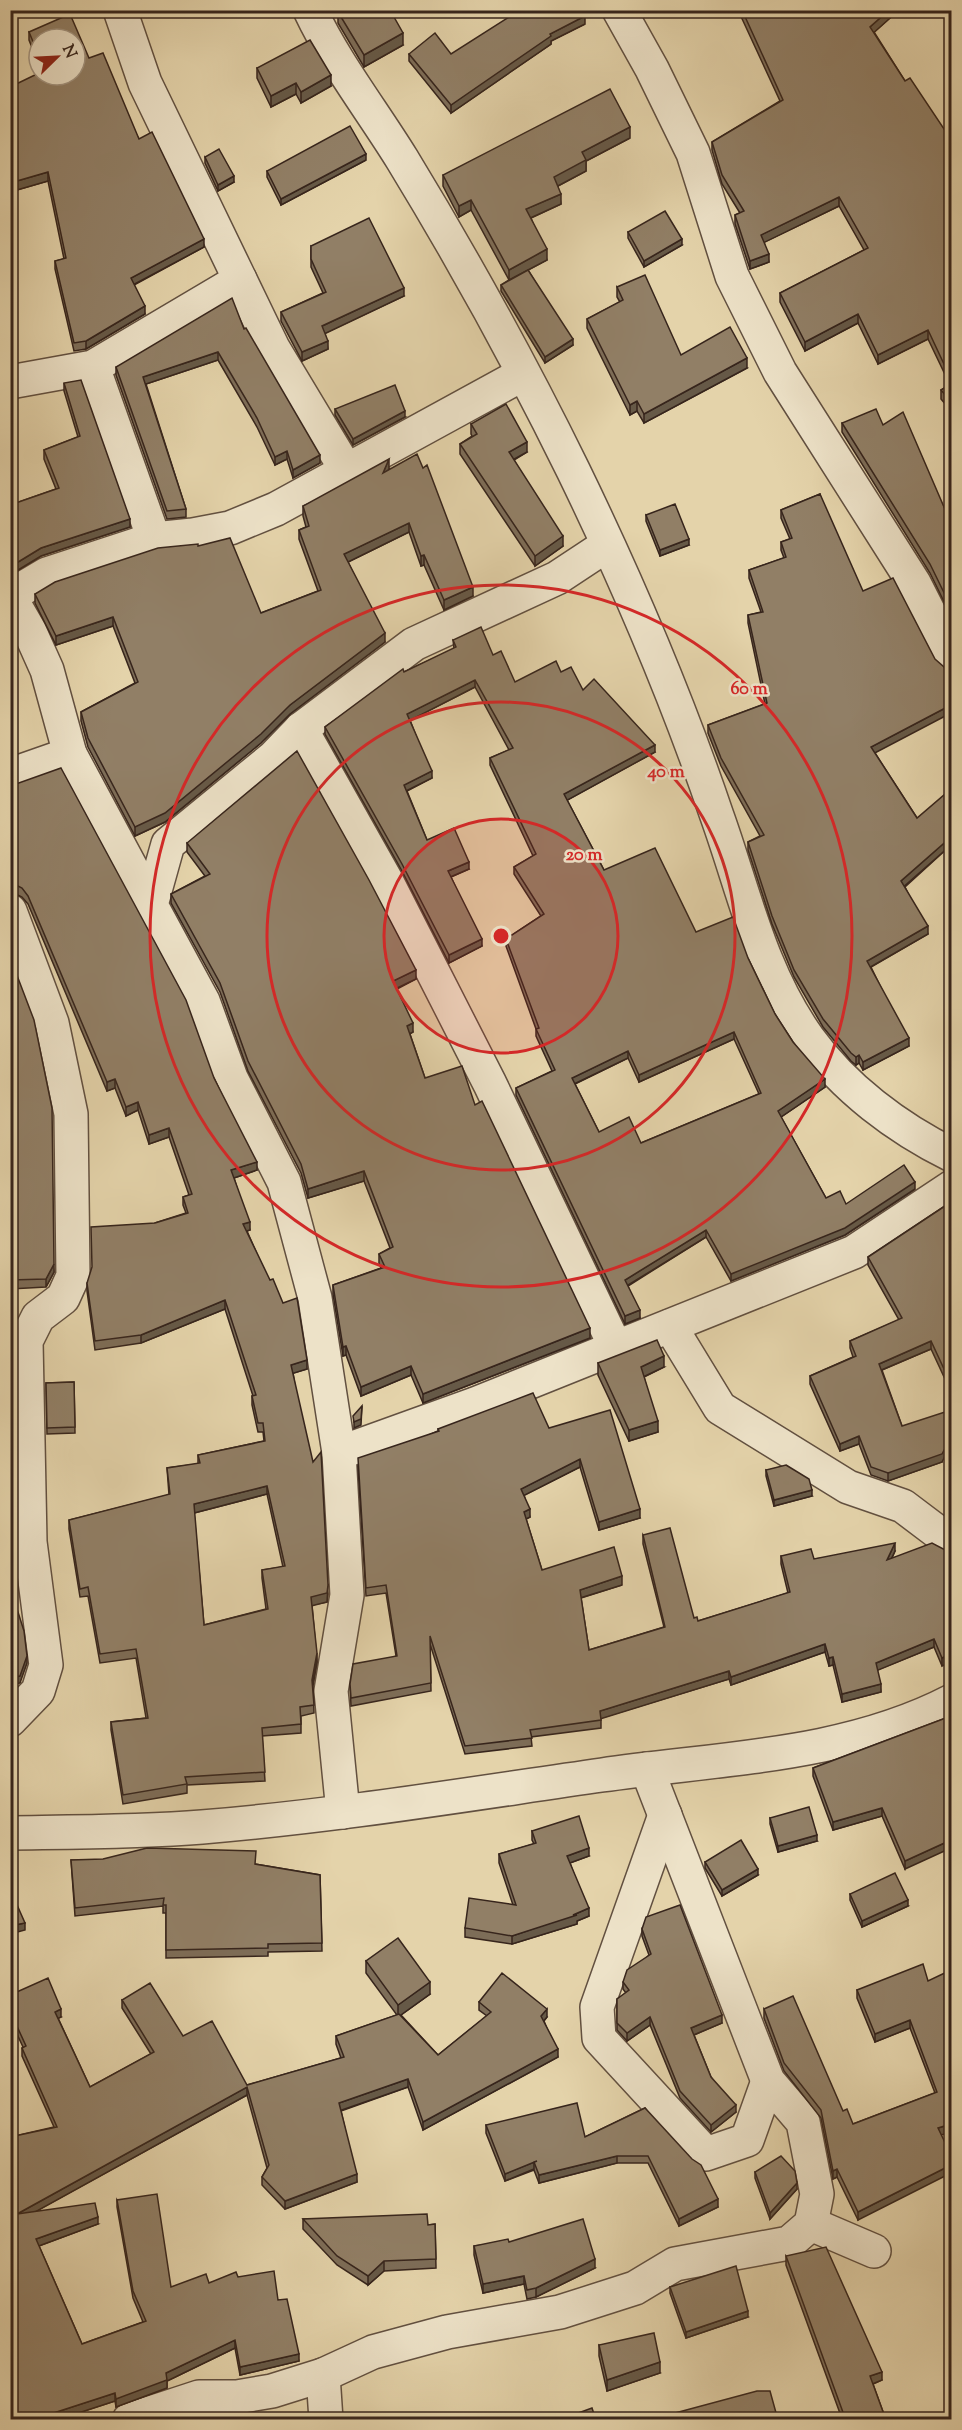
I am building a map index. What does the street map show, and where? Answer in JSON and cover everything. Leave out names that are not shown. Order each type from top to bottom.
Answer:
[{"type":"street","points":[[120,10],[145,84],[273,348],[346,471]]},
{"type":"street","points":[[310,10],[321,35],[407,168],[523,374],[572,469],[677,708],[718,816],[750,921],[775,983],[808,1038],[848,1084],[913,1136],[951,1155]]},
{"type":"street","points":[[619,10],[652,69],[693,153],[732,276],[780,372],[914,583],[951,658]]},
{"type":"street","points":[[10,382],[93,367],[240,280]]},
{"type":"street","points":[[93,367],[154,539]]},
{"type":"street","points":[[343,1812],[331,1691],[347,1596],[339,1453],[315,1298],[284,1182],[231,1078],[203,1001],[70,754],[46,670],[30,632],[10,596],[47,574],[154,539],[193,536],[230,528],[276,509],[523,374]]},
{"type":"street","points":[[151,905],[168,844],[274,757],[301,729],[414,644],[557,578],[607,545]]},
{"type":"street","points":[[301,729],[386,880],[485,1073],[616,1348]]},
{"type":"street","points":[[10,775],[70,754]]},
{"type":"street","points":[[10,911],[52,1023],[71,1114],[73,1276],[63,1299],[38,1317],[26,1341],[30,1542],[46,1665],[38,1691],[10,1720]]},
{"type":"street","points":[[339,1453],[475,1404],[854,1252],[951,1187]]},
{"type":"street","points":[[670,1326],[720,1408],[848,1487],[903,1506],[951,1542]]},
{"type":"street","points":[[10,1833],[201,1827],[343,1812],[799,1750],[874,1732],[951,1701]]},
{"type":"street","points":[[129,2420],[199,2397],[237,2397],[272,2391],[323,2375],[373,2352],[447,2332],[560,2312],[635,2288],[675,2264],[789,2243],[811,2224],[817,2194],[803,2122],[768,2081],[647,1769]]},
{"type":"street","points":[[665,1815],[597,2007],[599,2038],[706,2154],[747,2140],[768,2081]]},
{"type":"street","points":[[811,2224],[874,2251]]},
{"type":"street","points":[[323,2375],[326,2420]]},
{"type":"building","points":[[340,10],[390,10],[403,33],[364,55],[338,12]]},
{"type":"building","points":[[520,10],[582,10],[585,16],[550,34],[551,36],[451,105],[409,54],[435,33],[451,54]]},
{"type":"building","points":[[742,10],[889,10],[870,27],[905,81],[910,78],[951,138],[951,379],[928,330],[878,355],[858,314],[805,342],[780,293],[868,248],[839,197],[761,235],[769,254],[750,261],[735,215],[744,211],[722,175],[712,142],[783,100]]},
{"type":"building","points":[[70,14],[76,27],[40,27]]},
{"type":"building","points":[[310,40],[331,75],[301,92],[296,83],[271,96],[257,68]]},
{"type":"building","points":[[87,53],[89,58],[103,53],[139,139],[152,132],[204,239],[131,278],[145,306],[86,341],[74,343],[55,261],[66,258],[48,172],[10,183],[10,87],[27,79],[27,87],[87,87]]},
{"type":"building","points":[[610,89],[630,127],[582,152],[586,160],[554,177],[561,194],[526,209],[547,249],[509,270],[471,200],[459,206],[443,175]]},
{"type":"building","points":[[350,126],[366,154],[281,199],[267,171]]},
{"type":"building","points":[[219,149],[234,176],[218,185],[205,157]]},
{"type":"building","points":[[665,211],[682,239],[644,261],[628,232]]},
{"type":"building","points":[[369,218],[404,288],[322,326],[328,341],[302,352],[281,312],[326,292],[311,259],[311,246]]},
{"type":"building","points":[[528,270],[573,339],[545,357],[501,285]]},
{"type":"building","points":[[645,275],[681,355],[730,327],[747,358],[644,414],[637,401],[630,405],[587,319],[623,300],[617,287]]},
{"type":"building","points":[[232,298],[244,329],[246,328],[320,455],[293,470],[287,451],[275,457],[257,418],[218,352],[143,377],[186,509],[167,511],[116,367]]},
{"type":"building","points":[[81,380],[130,519],[41,548],[10,567],[10,505],[59,488],[44,450],[80,436],[64,383]]},
{"type":"building","points":[[951,384],[951,402],[941,390]]},
{"type":"building","points":[[395,385],[405,411],[353,439],[335,409]]},
{"type":"building","points":[[506,404],[527,442],[509,452],[563,536],[535,556],[460,444],[477,434],[471,424]]},
{"type":"building","points":[[876,409],[883,425],[903,412],[947,514],[951,510],[951,553],[945,557],[951,566],[951,607],[930,564],[842,423]]},
{"type":"building","points":[[417,454],[423,468],[427,465],[473,587],[444,600],[424,555],[421,556],[409,523],[344,554],[385,633],[290,705],[261,734],[165,813],[135,827],[88,738],[81,712],[138,682],[113,617],[56,636],[35,594],[55,582],[158,548],[198,544],[198,546],[230,538],[261,613],[321,590],[299,530],[309,526],[303,506],[389,459],[383,473]]},
{"type":"building","points":[[820,494],[863,591],[893,578],[935,659],[944,667],[951,682],[951,705],[871,747],[917,818],[951,789],[951,837],[901,881],[928,926],[867,961],[909,1038],[863,1062],[859,1055],[856,1057],[851,1053],[823,1019],[794,970],[772,916],[748,842],[764,835],[721,758],[708,725],[767,703],[748,615],[763,612],[749,570],[786,557],[781,542],[792,538],[781,510]]},
{"type":"building","points":[[675,504],[689,539],[660,550],[646,515]]},
{"type":"building","points":[[481,627],[493,655],[501,651],[515,682],[556,661],[561,672],[571,667],[583,690],[594,679],[655,745],[564,794],[604,870],[655,848],[696,932],[733,917],[748,958],[775,1014],[793,1042],[825,1079],[778,1111],[826,1198],[840,1191],[846,1204],[904,1165],[915,1182],[845,1228],[731,1274],[706,1230],[625,1280],[640,1310],[625,1316],[516,1088],[555,1070],[536,1029],[539,1028],[506,939],[544,914],[514,867],[536,854],[490,758],[513,748],[475,680],[407,714],[432,771],[404,785],[427,840],[454,828],[469,862],[448,871],[482,939],[449,955],[402,864],[325,727],[403,669],[404,672],[456,647],[453,640]],"holes":[[[734,1032],[761,1093],[641,1143],[629,1117],[599,1132],[572,1078],[628,1051],[639,1075]]]},
{"type":"building","points":[[297,751],[416,970],[393,981],[413,1023],[407,1026],[425,1078],[462,1066],[475,1105],[482,1101],[590,1328],[423,1394],[411,1366],[361,1387],[346,1346],[343,1347],[333,1285],[385,1267],[379,1254],[393,1247],[364,1171],[308,1189],[301,1164],[248,1061],[220,983],[171,894],[210,874],[187,843]]},
{"type":"building","points":[[61,768],[186,1000],[214,1078],[257,1162],[231,1170],[250,1222],[243,1224],[270,1280],[273,1279],[283,1303],[297,1298],[307,1360],[291,1365],[313,1462],[321,1452],[328,1585],[327,1593],[311,1597],[317,1653],[312,1680],[314,1705],[300,1707],[301,1724],[262,1728],[265,1772],[185,1777],[187,1784],[123,1795],[111,1722],[148,1718],[136,1649],[100,1654],[88,1587],[80,1589],[69,1520],[170,1494],[167,1468],[200,1463],[198,1455],[265,1441],[263,1423],[258,1423],[252,1396],[256,1395],[225,1300],[141,1335],[95,1341],[87,1283],[92,1267],[91,1227],[155,1223],[188,1213],[183,1197],[192,1194],[169,1128],[149,1135],[138,1102],[126,1107],[115,1079],[107,1082],[28,896],[22,888],[10,884],[10,784]],"holes":[[[267,1486],[285,1566],[262,1570],[268,1609],[204,1625],[194,1504]]]},
{"type":"building","points":[[10,957],[34,1020],[52,1108],[54,1264],[46,1279],[10,1280]]},
{"type":"building","points":[[951,1202],[951,1384],[931,1341],[879,1364],[902,1426],[951,1410],[951,1437],[942,1454],[888,1473],[871,1467],[859,1436],[840,1444],[810,1376],[856,1356],[850,1341],[902,1318],[868,1257]]},
{"type":"building","points":[[657,1340],[664,1356],[641,1367],[658,1421],[629,1430],[598,1363]]},
{"type":"building","points":[[74,1382],[75,1427],[47,1428],[46,1383]]},
{"type":"building","points":[[533,1393],[549,1428],[610,1410],[640,1509],[599,1522],[580,1459],[521,1489],[530,1509],[524,1512],[542,1570],[614,1547],[622,1576],[580,1590],[589,1650],[665,1627],[643,1535],[670,1528],[694,1618],[697,1617],[698,1621],[790,1592],[781,1556],[811,1549],[814,1559],[895,1543],[887,1560],[932,1543],[951,1553],[951,1654],[942,1658],[934,1639],[876,1663],[881,1684],[842,1694],[833,1657],[829,1658],[825,1644],[731,1677],[729,1671],[600,1711],[601,1720],[530,1730],[532,1738],[465,1746],[430,1636],[431,1683],[351,1698],[350,1684],[353,1664],[397,1656],[386,1585],[366,1588],[358,1458],[439,1431],[438,1429]]},
{"type":"building","points":[[362,1406],[361,1419],[354,1422],[353,1416]]},
{"type":"building","points":[[786,1465],[809,1479],[812,1490],[774,1500],[766,1470]]},
{"type":"building","points":[[10,1587],[24,1631],[27,1656],[20,1676],[10,1678]]},
{"type":"building","points":[[951,1716],[951,1840],[905,1861],[882,1808],[833,1822],[813,1768]]},
{"type":"building","points":[[809,1807],[817,1835],[778,1846],[770,1818]]},
{"type":"building","points":[[579,1816],[589,1848],[567,1856],[589,1908],[573,1915],[577,1915],[512,1936],[465,1928],[469,1898],[516,1905],[499,1854],[536,1843],[532,1831]]},
{"type":"building","points":[[741,1840],[758,1869],[722,1890],[705,1862]]},
{"type":"building","points":[[147,1848],[256,1851],[255,1864],[320,1875],[322,1943],[268,1944],[268,1948],[166,1950],[164,1898],[75,1908],[71,1860],[103,1859]]},
{"type":"building","points":[[895,1873],[908,1900],[862,1921],[850,1894]]},
{"type":"building","points":[[10,1889],[25,1923],[10,1926]]},
{"type":"building","points":[[680,1905],[722,2015],[691,2028],[711,2077],[736,2105],[711,2125],[680,2091],[650,2017],[627,2033],[617,2023],[617,1999],[629,1990],[623,1982],[627,1970],[651,1954],[642,1929],[646,1917]]},
{"type":"building","points":[[398,1938],[430,1982],[398,2005],[366,1961]]},
{"type":"building","points":[[923,1964],[928,1981],[951,1970],[951,2124],[938,2128],[951,2155],[951,2165],[858,2212],[837,2169],[833,2171],[821,2110],[784,2063],[764,2009],[793,1996],[843,2111],[847,2109],[853,2124],[937,2092],[910,2020],[875,2034],[857,1990]]},
{"type":"building","points":[[502,1973],[547,2009],[541,2016],[558,2049],[423,2122],[408,2079],[339,2103],[357,2174],[285,2201],[262,2177],[269,2165],[247,2087],[17,2214],[95,2203],[98,2217],[36,2239],[82,2344],[146,2321],[133,2291],[117,2200],[157,2194],[171,2287],[206,2274],[209,2283],[236,2272],[238,2277],[274,2271],[278,2300],[287,2299],[299,2354],[240,2367],[235,2340],[166,2373],[167,2380],[116,2399],[115,2393],[32,2420],[10,2420],[10,2137],[57,2127],[22,2048],[26,2046],[10,2011],[10,1995],[48,1978],[61,2009],[55,2012],[90,2087],[154,2052],[122,2000],[150,1983],[183,2036],[212,2021],[247,2085],[344,2057],[336,2036],[399,2014],[438,2055],[491,2012],[479,2002]]},
{"type":"building","points":[[577,2103],[585,2137],[645,2108],[692,2159],[701,2165],[718,2199],[679,2219],[648,2156],[617,2156],[539,2175],[534,2162],[505,2174],[486,2125]]},
{"type":"building","points":[[781,2156],[795,2171],[797,2183],[770,2213],[755,2172]]},
{"type":"building","points":[[427,2214],[428,2225],[435,2224],[436,2259],[384,2261],[368,2276],[337,2256],[303,2219]]},
{"type":"building","points":[[583,2219],[595,2259],[536,2288],[527,2290],[524,2276],[483,2284],[474,2246],[508,2239],[509,2242]]},
{"type":"building","points":[[826,2247],[882,2372],[870,2376],[886,2420],[830,2420],[844,2415],[786,2256]]},
{"type":"building","points":[[736,2266],[748,2311],[686,2332],[670,2287]]},
{"type":"building","points":[[654,2333],[660,2362],[607,2380],[599,2345]]},
{"type":"building","points":[[757,2391],[770,2391],[778,2420],[649,2420]]},
{"type":"building","points":[[592,2408],[596,2420],[559,2420]]}]
